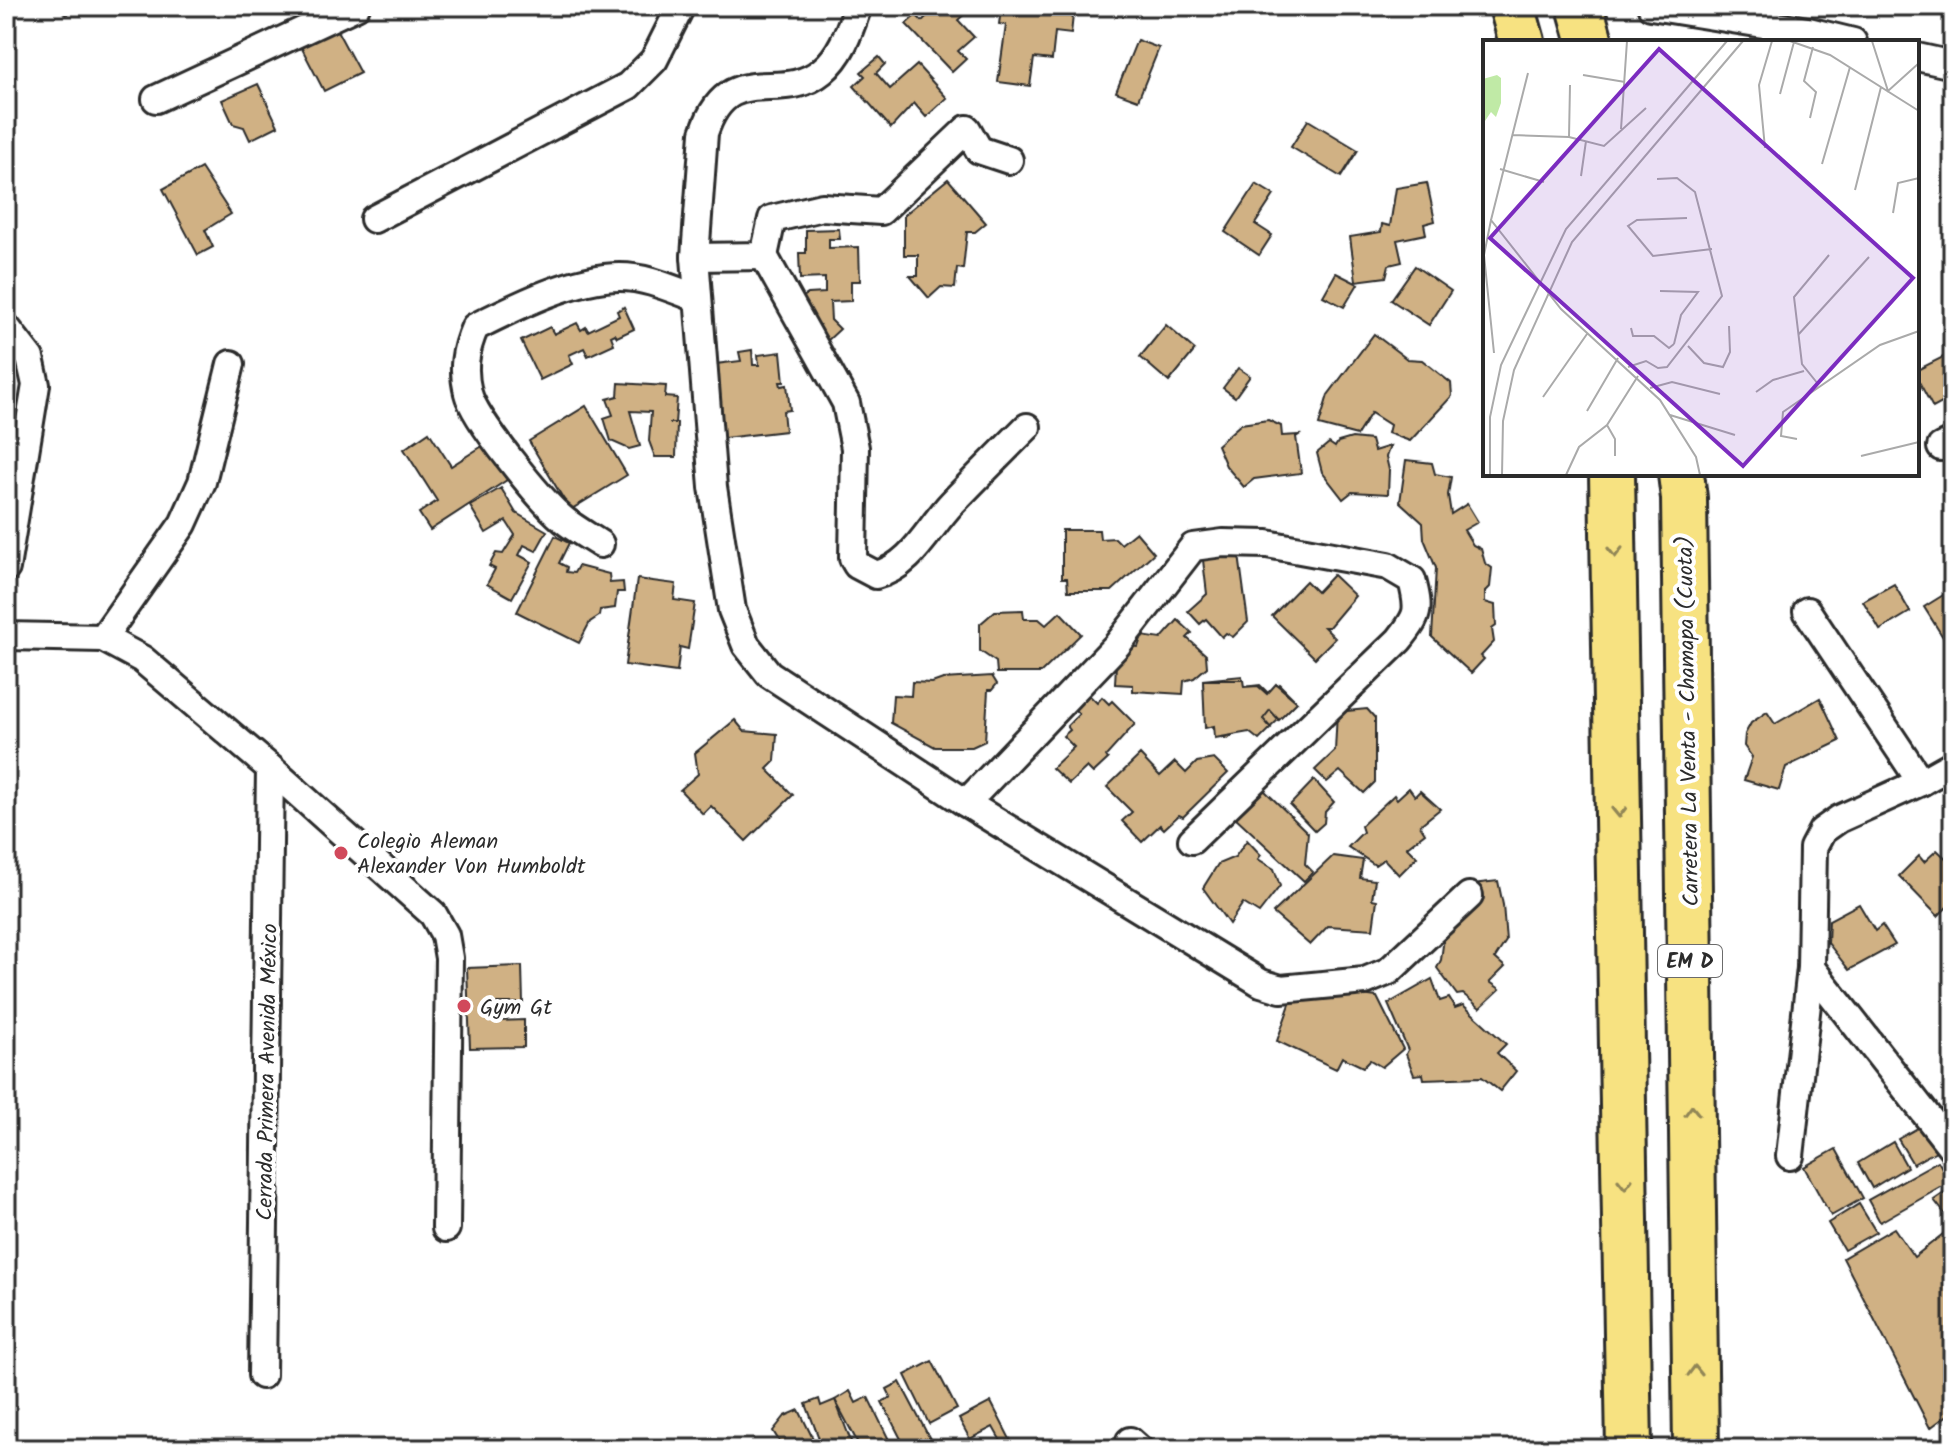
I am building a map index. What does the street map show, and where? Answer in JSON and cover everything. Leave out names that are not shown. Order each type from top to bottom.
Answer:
[{"type":"highway","points":[[1512,6],[1521,40]]},
{"type":"highway","points":[[1580,6],[1589,40]]},
{"type":"highway","points":[[1612,476],[1629,1449]]},
{"type":"highway","name":"Carretera La Venta - Chamapa (Cuota)","points":[[1681,476],[1684,498],[1696,1449]]},
{"type":"street","points":[[156,99],[356,6]]},
{"type":"street","points":[[374,219],[628,86],[654,60],[681,6]]},
{"type":"street","points":[[858,6],[847,37],[832,61],[819,74],[798,82],[736,90],[719,100],[710,114],[704,133],[695,257],[697,298],[713,487],[732,610],[746,645],[769,674],[966,803],[1261,983],[1281,989],[1365,981],[1389,971],[1469,896]]},
{"type":"street","points":[[1663,8],[1808,31],[1845,40]]},
{"type":"street","points":[[1919,57],[1953,65]]},
{"type":"street","points":[[1009,160],[979,150],[967,129],[881,211],[822,207],[772,219],[764,256],[846,403],[855,448],[853,558],[864,570],[876,575],[897,567],[949,506],[1027,427]]},
{"type":"street","points":[[695,257],[764,256]]},
{"type":"street","points":[[600,544],[562,519],[491,437],[468,396],[464,364],[467,344],[475,327],[563,288],[618,277],[653,282],[697,298]]},
{"type":"street","points":[[6,327],[30,358],[36,385],[6,568]]},
{"type":"street","points":[[103,638],[183,524],[202,482],[231,364]]},
{"type":"street","points":[[966,803],[1117,645],[1193,547],[1223,543],[1267,544],[1388,566],[1412,580],[1419,607],[1411,625],[1399,640],[1192,840]]},
{"type":"street","points":[[1807,611],[1921,782]]},
{"type":"street","points":[[6,636],[103,638],[142,659],[433,914],[445,935],[449,958],[446,1228]]},
{"type":"street","points":[[1790,1156],[1811,968],[1813,848],[1822,831],[1839,819],[1953,764]]},
{"type":"street","name":"Cerrada Primera Avenida México","points":[[262,1375],[270,768]]},
{"type":"street","points":[[1811,968],[1953,1149]]},
{"type":"building","points":[[57,6],[79,6],[66,15]]},
{"type":"building","points":[[937,6],[965,6],[969,10],[958,20],[974,37],[958,51],[966,59],[952,72],[906,24],[916,15],[922,21]]},
{"type":"building","points":[[1015,6],[1074,6],[1071,34],[1055,32],[1052,60],[1034,58],[1030,86],[998,82],[1006,25],[999,24],[1001,10],[1015,12]]},
{"type":"building","points":[[333,23],[360,73],[324,91],[297,39]]},
{"type":"building","points":[[1137,40],[1159,48],[1138,100],[1116,92]]},
{"type":"building","points":[[879,57],[885,64],[876,73],[890,89],[917,65],[947,98],[926,117],[914,103],[891,128],[854,86],[865,76],[861,72]]},
{"type":"building","points":[[258,84],[278,126],[250,140],[244,127],[233,124],[222,100]]},
{"type":"building","points":[[1308,120],[1358,150],[1341,177],[1291,147]]},
{"type":"building","points":[[201,168],[231,214],[205,230],[213,247],[198,255],[163,189]]},
{"type":"building","points":[[948,179],[986,223],[975,232],[967,232],[963,269],[957,268],[955,288],[941,287],[929,298],[910,276],[918,276],[918,255],[904,255],[904,215]]},
{"type":"building","points":[[1427,183],[1435,221],[1424,224],[1426,234],[1397,240],[1402,262],[1389,265],[1386,277],[1356,281],[1350,237],[1381,232],[1382,224],[1390,226],[1396,188]]},
{"type":"building","points":[[1256,184],[1274,195],[1255,224],[1272,235],[1259,255],[1225,232]]},
{"type":"building","points":[[839,229],[840,239],[829,239],[829,248],[859,247],[860,281],[851,281],[851,301],[830,302],[831,320],[840,329],[825,343],[798,300],[808,294],[825,293],[825,278],[800,279],[799,253],[806,253],[806,230]]},
{"type":"building","points":[[1415,266],[1451,291],[1429,325],[1391,300]]},
{"type":"building","points":[[1336,273],[1358,284],[1344,307],[1323,296]]},
{"type":"building","points":[[624,307],[634,329],[617,337],[615,334],[611,336],[614,344],[588,356],[584,348],[569,355],[573,364],[540,380],[521,341],[550,327],[554,334],[577,323],[581,330],[586,327],[588,331],[619,316],[617,311]]},
{"type":"building","points":[[1166,325],[1195,350],[1169,382],[1140,357]]},
{"type":"building","points":[[1374,334],[1407,359],[1422,360],[1451,383],[1452,396],[1410,441],[1388,433],[1390,425],[1371,413],[1357,435],[1319,425],[1328,395]]},
{"type":"building","points":[[752,350],[753,365],[759,365],[758,355],[781,352],[784,382],[780,382],[781,386],[787,385],[790,410],[783,411],[785,431],[724,438],[716,364],[741,361],[739,352]]},
{"type":"building","points":[[1949,354],[1953,362],[1953,397],[1933,408],[1919,382],[1919,369]]},
{"type":"building","points":[[1238,368],[1250,376],[1235,397],[1223,388]]},
{"type":"building","points":[[619,383],[666,386],[665,397],[677,398],[676,457],[655,457],[649,441],[651,412],[630,411],[640,446],[629,449],[611,441],[604,418],[613,415],[607,399],[618,396]]},
{"type":"building","points":[[586,406],[627,475],[570,510],[529,441]]},
{"type":"building","points":[[1268,420],[1281,426],[1282,436],[1299,435],[1296,437],[1301,473],[1254,479],[1244,487],[1226,466],[1217,445],[1241,424]]},
{"type":"building","points":[[429,432],[451,466],[484,445],[507,480],[430,530],[419,513],[437,501],[404,449]]},
{"type":"building","points":[[1352,438],[1371,440],[1374,451],[1390,446],[1386,457],[1388,494],[1352,492],[1343,499],[1322,472],[1317,453],[1329,443],[1335,447],[1338,442]]},
{"type":"building","points":[[1406,460],[1432,463],[1435,474],[1451,477],[1448,495],[1451,514],[1467,504],[1478,522],[1464,530],[1473,545],[1481,549],[1485,563],[1492,568],[1485,602],[1495,605],[1496,626],[1492,629],[1494,642],[1471,673],[1432,637],[1436,568],[1424,539],[1423,523],[1400,502]]},
{"type":"building","points":[[501,488],[516,513],[547,531],[536,551],[524,545],[519,555],[532,562],[512,598],[487,584],[495,569],[489,566],[496,553],[503,554],[515,535],[506,521],[486,533],[470,506]]},
{"type":"building","points":[[1062,530],[1099,530],[1100,539],[1115,538],[1121,544],[1136,532],[1154,553],[1112,591],[1068,591],[1067,578],[1062,578]]},
{"type":"building","points":[[555,536],[569,543],[559,563],[567,567],[566,572],[574,573],[578,566],[609,574],[610,583],[623,582],[624,592],[617,592],[615,608],[600,610],[579,643],[517,612]]},
{"type":"building","points":[[1239,555],[1248,622],[1233,637],[1226,633],[1222,637],[1206,619],[1200,624],[1188,611],[1207,594],[1203,560]]},
{"type":"building","points":[[1333,575],[1355,596],[1329,627],[1324,627],[1335,638],[1315,658],[1272,616],[1306,581],[1317,592]]},
{"type":"building","points":[[637,579],[676,584],[674,600],[695,603],[688,649],[680,647],[677,672],[625,665]]},
{"type":"building","points":[[1894,584],[1910,612],[1880,630],[1863,601]]},
{"type":"building","points":[[1953,589],[1953,653],[1924,607]]},
{"type":"building","points":[[1023,610],[1024,619],[1039,619],[1046,625],[1060,612],[1081,634],[1041,673],[997,673],[996,662],[980,651],[980,624],[995,611]]},
{"type":"building","points":[[1178,620],[1192,633],[1187,638],[1206,655],[1207,667],[1194,678],[1184,681],[1183,694],[1133,691],[1133,685],[1115,684],[1117,645],[1138,647],[1142,636],[1161,639]]},
{"type":"building","points":[[992,676],[997,684],[988,690],[985,741],[972,747],[935,747],[891,723],[893,695],[911,696],[912,682],[932,683],[943,679]]},
{"type":"building","points":[[1242,676],[1243,687],[1260,685],[1269,694],[1279,684],[1297,702],[1259,738],[1250,730],[1237,731],[1228,739],[1214,735],[1213,726],[1207,726],[1203,680]]},
{"type":"building","points":[[1203,680],[1243,680],[1244,687],[1258,686],[1267,694],[1276,684],[1297,702],[1279,720],[1270,710],[1263,719],[1271,728],[1259,740],[1249,732],[1215,738],[1214,726],[1205,728]]},
{"type":"building","points":[[1087,693],[1097,703],[1102,697],[1109,704],[1112,701],[1135,724],[1093,773],[1087,767],[1069,784],[1052,768],[1074,747],[1063,736],[1070,730],[1067,726],[1079,714],[1072,707]]},
{"type":"building","points":[[1820,698],[1840,741],[1786,767],[1779,790],[1744,780],[1752,757],[1744,746],[1745,734],[1751,723],[1767,712],[1775,724]]},
{"type":"building","points":[[1367,709],[1375,718],[1375,782],[1364,793],[1340,771],[1327,782],[1315,770],[1335,751],[1337,712]]},
{"type":"building","points":[[735,720],[744,731],[777,734],[775,761],[767,769],[793,795],[746,841],[711,806],[703,814],[680,790],[698,774],[695,753]]},
{"type":"building","points":[[1140,755],[1160,776],[1175,762],[1186,773],[1197,762],[1214,759],[1228,773],[1183,817],[1179,815],[1164,829],[1160,825],[1142,842],[1122,821],[1132,812],[1107,787]]},
{"type":"building","points":[[1314,780],[1334,802],[1325,812],[1324,823],[1315,831],[1290,805]]},
{"type":"building","points":[[1262,788],[1308,833],[1305,864],[1313,872],[1304,881],[1234,816]]},
{"type":"building","points":[[1409,788],[1415,796],[1420,791],[1440,809],[1420,825],[1425,833],[1407,847],[1417,857],[1399,875],[1384,859],[1375,865],[1348,847],[1363,832],[1361,826],[1394,795],[1397,799]]},
{"type":"building","points":[[1247,840],[1261,855],[1258,859],[1274,869],[1280,886],[1259,913],[1243,903],[1229,924],[1203,888],[1218,864],[1235,857]]},
{"type":"building","points":[[1937,850],[1953,865],[1953,901],[1938,916],[1899,876],[1919,856],[1924,862]]},
{"type":"building","points":[[1333,856],[1363,860],[1360,878],[1375,880],[1372,899],[1377,900],[1373,929],[1328,926],[1310,945],[1273,913]]},
{"type":"building","points":[[1498,881],[1506,941],[1495,958],[1505,967],[1490,982],[1500,989],[1480,1008],[1463,994],[1457,995],[1437,968],[1445,930],[1472,884]]},
{"type":"building","points":[[1859,904],[1875,931],[1882,925],[1895,945],[1849,970],[1828,943],[1829,920]]},
{"type":"building","points":[[522,966],[523,1003],[497,1003],[498,1021],[524,1020],[524,1047],[470,1048],[467,968]]},
{"type":"building","points":[[1432,979],[1440,1001],[1449,998],[1455,1008],[1463,1005],[1506,1044],[1497,1053],[1516,1071],[1500,1091],[1482,1077],[1424,1079],[1423,1074],[1414,1075],[1406,1054],[1408,1050],[1388,1004]]},
{"type":"building","points":[[1296,987],[1377,997],[1403,1049],[1382,1067],[1370,1060],[1363,1067],[1342,1057],[1336,1069],[1277,1041]]},
{"type":"building","points":[[1923,1125],[1938,1150],[1913,1164],[1898,1139]]},
{"type":"building","points":[[1893,1142],[1907,1167],[1872,1188],[1858,1163]]},
{"type":"building","points":[[1836,1149],[1863,1198],[1831,1216],[1804,1167]]},
{"type":"building","points":[[1938,1161],[1950,1182],[1880,1222],[1868,1200]]},
{"type":"building","points":[[1953,1187],[1953,1224],[1934,1200]]},
{"type":"building","points":[[1859,1204],[1876,1232],[1844,1250],[1828,1223]]},
{"type":"building","points":[[1953,1226],[1953,1411],[1930,1428],[1843,1258],[1894,1228],[1914,1257]]},
{"type":"building","points":[[932,1361],[957,1409],[929,1424],[905,1375]]},
{"type":"building","points":[[900,1382],[930,1439],[916,1446],[902,1441],[882,1402],[891,1397],[887,1389]]},
{"type":"building","points":[[850,1391],[856,1403],[868,1397],[893,1448],[861,1449],[835,1400]]},
{"type":"building","points":[[819,1399],[821,1406],[835,1400],[854,1449],[823,1449],[806,1404]]},
{"type":"building","points":[[991,1402],[1015,1449],[990,1449],[1002,1443],[993,1427],[970,1439],[959,1419]]},
{"type":"building","points":[[799,1410],[818,1449],[784,1449],[773,1431],[785,1416]]},
{"type":"place","name":"Colegio Aleman Alexander Von Humboldt","points":[[341,853]]},
{"type":"place","name":"Gym Gt","points":[[464,1006]]}]
